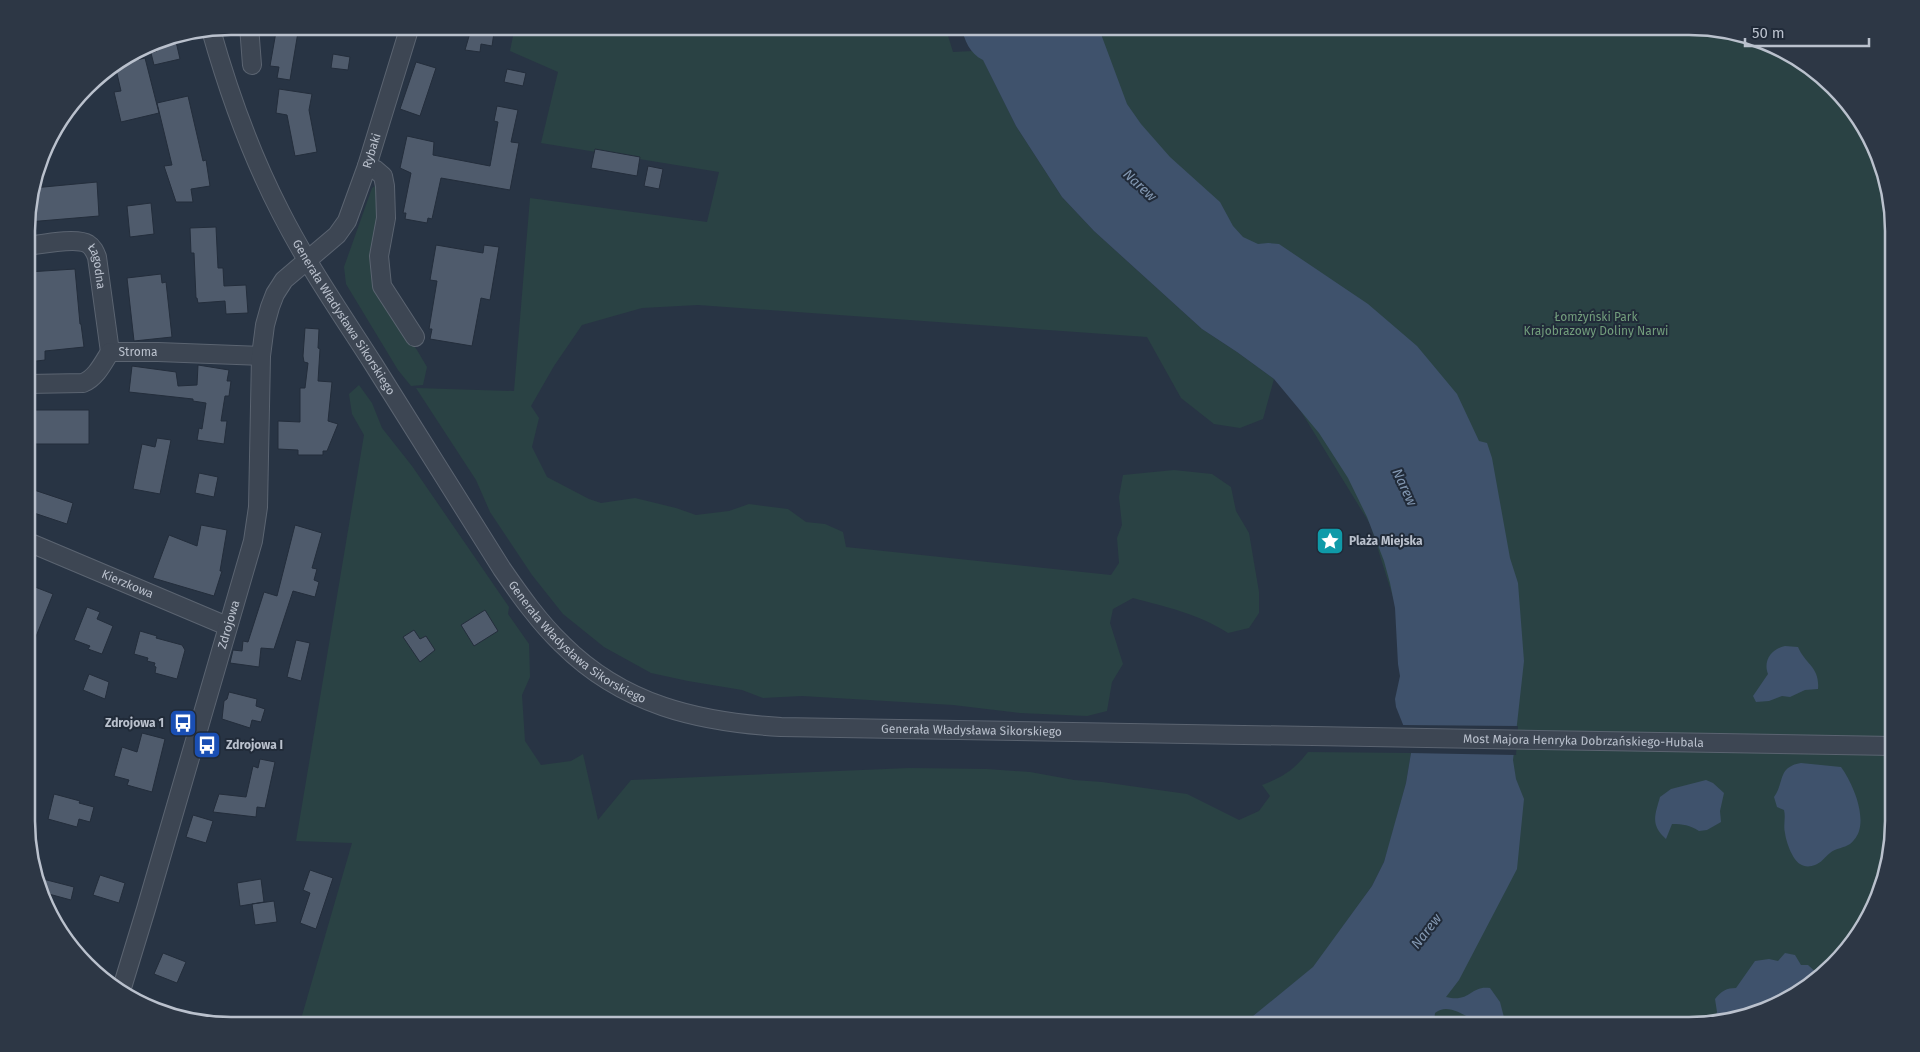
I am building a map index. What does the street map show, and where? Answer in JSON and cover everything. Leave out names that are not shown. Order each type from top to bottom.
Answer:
[{"type":"street","points":[[250,35],[252,66]]},
{"type":"street","name":"Rybaki","points":[[308,260],[337,235],[346,221],[367,166],[407,35]]},
{"type":"street","name":"Generała Władysława Sikorskiego","points":[[213,36],[226,83],[247,139],[282,215],[308,260],[497,562],[547,629],[579,660],[629,693],[686,715],[729,723],[762,726],[1274,735]]},
{"type":"street","points":[[367,166],[376,170],[382,176],[385,186],[386,218],[379,256],[382,286],[415,337]]},
{"type":"street","name":"Łagodna","points":[[35,245],[79,241],[89,244],[94,250],[97,257],[110,352]]},
{"type":"street","name":"Zdrojowa","points":[[123,984],[149,900],[227,626],[249,556],[256,526],[261,356],[265,325],[275,294],[284,280],[308,260]]},
{"type":"street","name":"Stroma","points":[[35,384],[83,383],[89,381],[110,352],[261,356]]},
{"type":"street","name":"Kierzkowa","points":[[35,545],[227,626]]},
{"type":"street","name":"Most Majora Henryka Dobrzańskiego-Hubala","points":[[1274,735],[1885,746]]},
{"type":"green space","points":[[513,35],[948,35],[953,52],[972,51],[983,59],[1016,126],[1062,197],[1094,231],[1202,329],[1274,379],[1263,419],[1240,428],[1214,424],[1181,398],[1147,337],[698,305],[642,308],[582,325],[554,366],[531,406],[539,418],[532,447],[547,477],[589,499],[601,503],[635,498],[696,515],[729,511],[749,504],[788,509],[806,522],[825,524],[843,532],[846,547],[1111,575],[1119,563],[1117,538],[1122,525],[1119,497],[1123,475],[1174,470],[1212,474],[1231,487],[1236,511],[1249,533],[1259,592],[1259,613],[1249,628],[1228,633],[1194,616],[1133,598],[1113,609],[1110,623],[1123,664],[1112,682],[1107,711],[1087,716],[1020,713],[953,705],[802,696],[763,698],[742,690],[651,673],[604,647],[563,614],[532,575],[490,512],[476,480],[416,388],[514,391],[530,198],[707,222],[719,172],[541,143],[558,72],[510,51]]},
{"type":"green space","name":"Łomżyński Park Krajobrazowy Doliny Narwi","points":[[1032,35],[1701,35],[1752,45],[1775,55],[1798,68],[1836,102],[1859,133],[1870,156],[1881,193],[1885,219],[1885,833],[1875,884],[1865,907],[1852,930],[1818,968],[1787,991],[1764,1002],[1727,1013],[1701,1017],[1295,1017],[1413,845],[1421,686],[1370,524],[1269,359]]},
{"type":"green space","points":[[378,184],[379,236],[398,324],[427,367],[423,385],[411,386],[398,370],[346,284],[344,267],[372,188]]},
{"type":"green space","points":[[359,385],[372,403],[382,428],[412,466],[509,607],[508,614],[529,644],[530,677],[522,695],[525,741],[541,765],[571,761],[583,754],[598,820],[631,780],[909,768],[987,769],[1030,772],[1074,780],[1187,794],[1239,820],[1259,811],[1270,796],[1262,785],[1288,772],[1308,752],[1411,753],[1406,783],[1384,862],[1372,886],[1313,968],[1252,1017],[302,1017],[352,843],[296,841],[364,435],[352,414],[349,394]]},
{"type":"water","name":"Narew","points":[[963,35],[1101,35],[1127,104],[1141,124],[1170,157],[1220,202],[1233,226],[1243,237],[1258,244],[1279,244],[1368,304],[1417,346],[1457,394],[1479,441],[1487,443],[1492,458],[1510,558],[1518,583],[1524,661],[1513,760],[1516,779],[1524,799],[1517,869],[1459,980],[1446,997],[1461,998],[1478,989],[1490,988],[1500,1002],[1504,1017],[1468,1017],[1459,1012],[1446,1009],[1435,1013],[1434,1017],[1252,1017],[1313,967],[1372,886],[1384,862],[1406,783],[1412,747],[1396,707],[1395,699],[1400,676],[1395,608],[1384,561],[1367,517],[1348,478],[1319,433],[1274,379],[1202,329],[1094,231],[1062,197],[1016,126],[983,60],[974,54]]},
{"type":"water","points":[[1785,646],[1798,647],[1817,676],[1818,689],[1805,690],[1790,697],[1782,696],[1769,701],[1756,702],[1753,696],[1768,674],[1767,660],[1769,656]]},
{"type":"water","points":[[1801,763],[1841,767],[1853,789],[1859,806],[1860,823],[1856,838],[1848,845],[1832,851],[1813,866],[1803,866],[1797,862],[1792,854],[1784,827],[1784,810],[1777,807],[1774,797],[1788,768]]},
{"type":"water","points":[[1706,780],[1713,783],[1724,793],[1720,811],[1721,822],[1707,830],[1699,831],[1686,825],[1672,824],[1666,839],[1658,829],[1655,820],[1660,797],[1671,789]]},
{"type":"water","points":[[1785,953],[1795,955],[1801,965],[1808,965],[1814,971],[1787,991],[1764,1002],[1752,1007],[1716,1015],[1715,999],[1717,996],[1724,990],[1736,988],[1755,961],[1769,959],[1778,961]]},
{"type":"pier","points":[[1401,725],[1518,726],[1516,755],[1409,753],[1410,747]]},
{"type":"building","points":[[275,35],[298,35],[290,80],[277,78],[279,67],[270,66]]},
{"type":"building","points":[[469,35],[494,35],[492,46],[481,44],[480,52],[465,50]]},
{"type":"building","points":[[176,43],[180,59],[154,65],[151,53]]},
{"type":"building","points":[[333,54],[350,57],[348,70],[331,68]]},
{"type":"building","points":[[145,58],[159,113],[121,122],[114,92],[121,91],[117,72],[134,61]]},
{"type":"building","points":[[416,62],[436,68],[420,116],[400,109]]},
{"type":"building","points":[[507,69],[526,73],[523,86],[504,82]]},
{"type":"building","points":[[279,89],[312,94],[309,110],[317,152],[295,156],[287,115],[276,113]]},
{"type":"building","points":[[188,96],[203,161],[206,160],[210,186],[191,189],[193,202],[176,202],[164,166],[172,165],[157,103]]},
{"type":"building","points":[[497,106],[518,110],[511,142],[519,143],[510,190],[441,178],[432,219],[428,218],[427,223],[405,219],[406,213],[403,213],[411,173],[400,168],[407,136],[434,142],[433,155],[490,166],[498,122],[494,121]]},
{"type":"building","points":[[595,149],[640,157],[637,176],[591,168]]},
{"type":"building","points":[[648,166],[663,169],[659,189],[644,186]]},
{"type":"building","points":[[97,182],[99,216],[35,221],[40,187]]},
{"type":"building","points":[[151,203],[154,234],[130,237],[127,206]]},
{"type":"building","points":[[216,227],[218,268],[223,268],[224,286],[246,285],[248,313],[226,314],[225,301],[198,303],[196,298],[194,253],[191,253],[190,228]]},
{"type":"building","points":[[436,245],[483,253],[484,245],[499,247],[490,300],[481,298],[472,346],[430,339],[432,329],[429,329],[437,281],[430,280]]},
{"type":"building","points":[[75,269],[84,347],[45,351],[45,360],[35,361],[35,272]]},
{"type":"building","points":[[161,274],[162,283],[166,282],[172,337],[134,341],[127,278]]},
{"type":"building","points":[[305,328],[319,329],[318,381],[332,382],[328,421],[338,424],[327,451],[323,451],[323,455],[298,455],[298,450],[278,449],[278,421],[300,422],[300,388],[305,388],[308,363],[304,362],[303,356]]},
{"type":"building","points":[[198,365],[229,370],[227,381],[231,381],[229,396],[225,396],[221,421],[227,421],[224,444],[197,440],[199,428],[202,429],[206,403],[193,401],[193,399],[129,392],[132,366],[176,372],[178,386],[197,385]]},
{"type":"building","points":[[35,410],[89,410],[89,444],[35,444]]},
{"type":"building","points":[[157,438],[171,440],[160,494],[133,489],[142,444],[155,447]]},
{"type":"building","points":[[199,473],[218,477],[214,497],[195,493]]},
{"type":"building","points":[[35,490],[73,503],[67,524],[35,513]]},
{"type":"building","points":[[201,525],[227,530],[220,571],[222,571],[214,596],[153,578],[169,535],[197,546]]},
{"type":"building","points":[[295,525],[322,533],[312,568],[317,569],[314,580],[319,582],[315,597],[293,591],[274,649],[261,648],[259,667],[230,663],[233,650],[242,651],[243,641],[248,642],[264,592],[277,596]]},
{"type":"building","points":[[35,587],[53,594],[35,639]]},
{"type":"building","points":[[87,607],[100,612],[97,619],[113,626],[102,654],[88,649],[90,646],[74,640]]},
{"type":"building","points":[[485,610],[498,631],[474,646],[461,625]]},
{"type":"building","points":[[414,630],[420,639],[426,636],[435,650],[420,662],[403,637]]},
{"type":"building","points":[[140,631],[157,636],[156,638],[182,645],[185,650],[177,679],[155,673],[155,663],[147,661],[148,658],[134,654]]},
{"type":"building","points":[[296,640],[310,643],[301,681],[287,677]]},
{"type":"building","points":[[89,674],[109,682],[105,699],[83,690]]},
{"type":"building","points":[[229,692],[257,699],[256,706],[265,709],[261,722],[252,720],[250,728],[222,719],[224,701],[227,699]]},
{"type":"building","points":[[142,733],[165,739],[152,792],[127,785],[129,780],[114,776],[122,747],[137,752]]},
{"type":"building","points":[[260,759],[275,762],[265,808],[257,807],[256,817],[213,812],[219,794],[246,797],[253,766],[258,768]]},
{"type":"building","points":[[54,794],[94,807],[90,822],[79,819],[77,827],[48,819]]},
{"type":"building","points":[[193,815],[213,821],[206,843],[186,837]]},
{"type":"building","points":[[310,870],[333,878],[316,929],[300,923],[310,893],[303,890]]},
{"type":"building","points":[[100,875],[125,883],[119,903],[93,895]]},
{"type":"building","points":[[44,879],[74,887],[71,900],[49,894]]},
{"type":"building","points":[[261,879],[264,902],[240,906],[237,883]]},
{"type":"building","points":[[274,901],[277,922],[255,925],[252,904]]},
{"type":"building","points":[[163,953],[186,962],[177,983],[154,974]]},
{"type":"place","name":"Plaża Miejska","points":[[1330,541]]},
{"type":"place","name":"Zdrojowa 1","points":[[183,723]]},
{"type":"place","name":"Zdrojowa I","points":[[207,745]]}]
